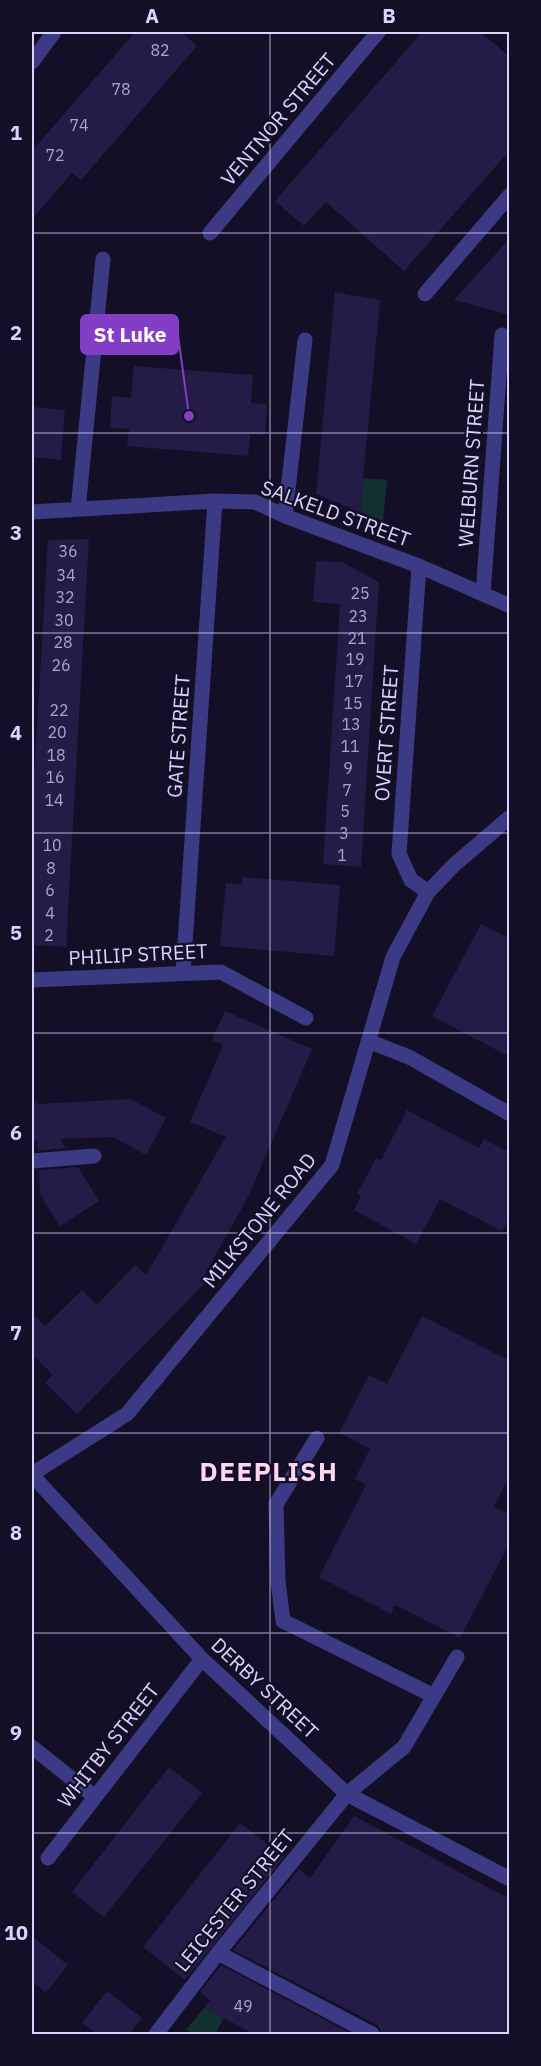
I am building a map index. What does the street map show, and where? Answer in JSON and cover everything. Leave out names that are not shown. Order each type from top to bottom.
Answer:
[{"type":"street","points":[[32,62],[54,32]]},
{"type":"street","name":"VENTNOR STREET","points":[[210,233],[378,32]]},
{"type":"street","points":[[425,294],[510,195]]},
{"type":"street","points":[[78,509],[103,259]]},
{"type":"street","name":"WELBURN STREET","points":[[483,594],[502,335]]},
{"type":"street","points":[[285,516],[304,340]]},
{"type":"street","name":"SALKELD STREET","points":[[32,512],[215,501],[255,502],[285,516],[419,566],[510,606]]},
{"type":"street","name":"GATE STREET","points":[[183,973],[215,501]]},
{"type":"street","name":"OVERT STREET","points":[[419,566],[399,854],[411,879],[428,892]]},
{"type":"street","name":"MILKSTONE ROAD","points":[[32,1474],[127,1414],[332,1165],[393,957],[428,892],[454,865],[510,817]]},
{"type":"street","name":"PHILIP STREET","points":[[32,980],[221,972],[306,1018]]},
{"type":"street","points":[[368,1041],[409,1057],[510,1114]]},
{"type":"street","points":[[32,1161],[94,1156]]},
{"type":"street","points":[[317,1438],[276,1504],[278,1581],[283,1621],[434,1696]]},
{"type":"street","name":"DERBY STREET","points":[[32,1474],[202,1659],[347,1794],[510,1879]]},
{"type":"street","name":"LEICESTER STREET","points":[[156,2034],[218,1953],[347,1794],[404,1747],[457,1657]]},
{"type":"street","name":"WHITBY STREET","points":[[48,1858],[202,1659]]},
{"type":"street","points":[[32,1747],[95,1797]]},
{"type":"street","points":[[218,1953],[372,2034]]},
{"type":"green space","points":[[363,478],[387,480],[383,521],[360,512]]},
{"type":"green space","points":[[204,2008],[224,2018],[215,2034],[194,2034],[186,2030]]},
{"type":"building","points":[[135,32],[181,32],[197,46],[81,180],[72,173],[32,219],[32,151]]},
{"type":"building","points":[[422,32],[480,32],[510,57],[510,150],[404,271],[326,202],[304,226],[275,201]]},
{"type":"building","points":[[510,238],[510,315],[454,300]]},
{"type":"building","points":[[335,292],[380,300],[360,512],[316,494]]},
{"type":"building","points":[[134,366],[253,375],[251,403],[267,404],[265,435],[250,434],[248,456],[127,446],[129,429],[110,428],[112,396],[131,398]]},
{"type":"building","points":[[32,407],[65,410],[61,460],[32,457]]},
{"type":"building","points":[[89,539],[66,947],[32,945],[32,809],[48,540]]},
{"type":"building","points":[[316,561],[342,562],[379,582],[361,867],[323,864],[340,604],[313,602]]},
{"type":"building","points":[[242,877],[340,885],[334,956],[220,946],[226,883],[242,885]]},
{"type":"building","points":[[481,924],[510,939],[510,1057],[432,1016]]},
{"type":"building","points":[[225,1011],[312,1049],[248,1197],[203,1278],[207,1281],[77,1414],[45,1383],[53,1375],[32,1354],[32,1313],[45,1326],[82,1290],[97,1305],[135,1265],[146,1275],[226,1137],[190,1122],[223,1045],[212,1040]]},
{"type":"building","points":[[35,1099],[38,1104],[130,1099],[166,1118],[146,1155],[113,1137],[60,1139],[66,1148],[38,1151],[37,1140],[32,1141],[32,1105],[35,1104]]},
{"type":"building","points":[[407,1110],[479,1148],[484,1139],[510,1153],[510,1217],[502,1231],[440,1199],[416,1244],[354,1210],[361,1196],[357,1194],[376,1158],[381,1160]]},
{"type":"building","points":[[78,1167],[99,1201],[60,1226],[40,1194],[39,1170]]},
{"type":"building","points":[[422,1316],[510,1361],[510,1475],[494,1507],[510,1515],[510,1542],[460,1638],[395,1605],[391,1614],[319,1577],[366,1485],[355,1479],[370,1449],[339,1433],[369,1375],[387,1384]]},
{"type":"building","points":[[169,1767],[202,1793],[104,1917],[72,1892]]},
{"type":"building","points":[[354,1816],[510,1899],[510,2034],[382,2034],[377,2025],[233,1950],[299,1869],[310,1878]]},
{"type":"building","points":[[240,1823],[284,1857],[185,1980],[143,1947]]},
{"type":"building","points":[[32,1936],[68,1965],[46,1993],[32,1981]]},
{"type":"building","points":[[221,1965],[352,2034],[254,2034],[204,2008],[210,2000],[200,1992]]},
{"type":"building","points":[[107,1991],[142,2018],[129,2034],[97,2034],[82,2023]]},
{"type":"place","name":"St Luke","points":[[189,416]]},
{"type":"district","name":"DEEPLISH","points":[[269,1471]]}]
